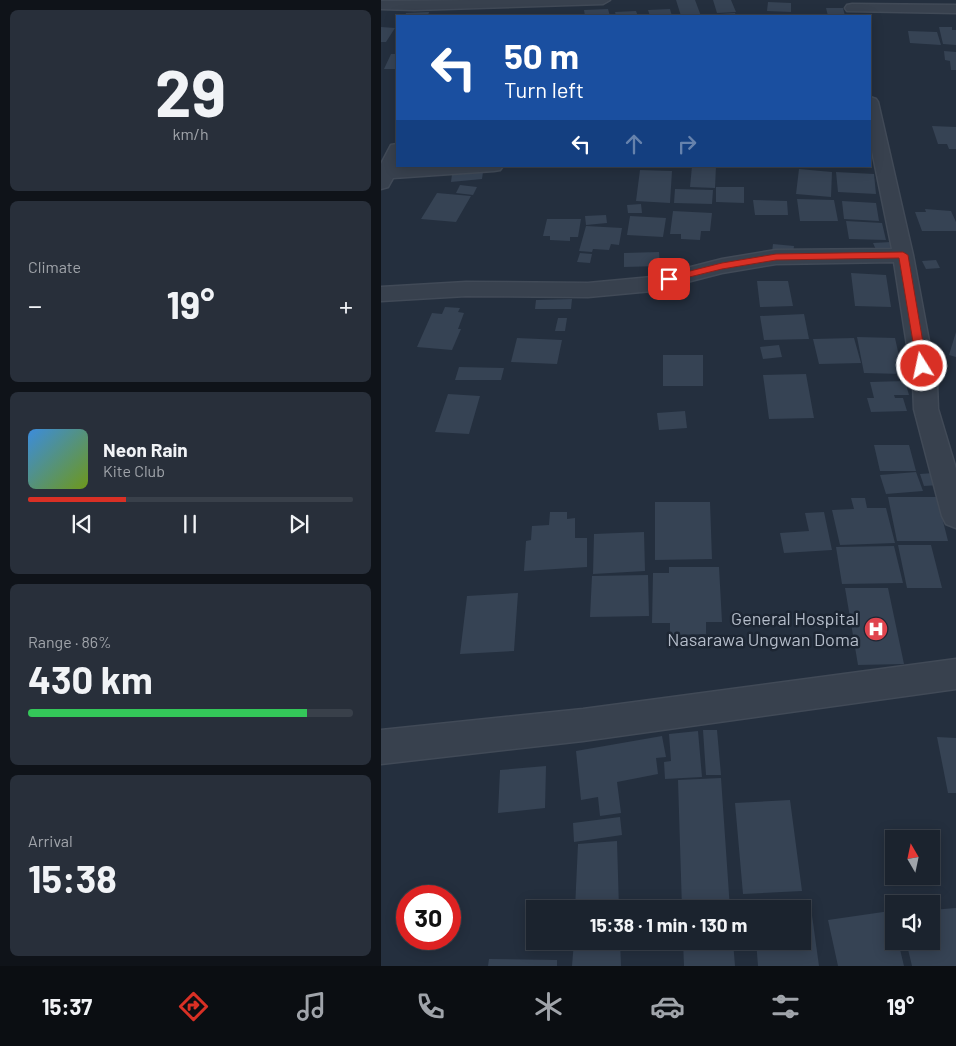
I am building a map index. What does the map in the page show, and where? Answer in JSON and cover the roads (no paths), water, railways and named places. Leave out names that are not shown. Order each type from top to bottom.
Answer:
[{"type":"street","points":[[381,5],[452,10],[603,0]]},
{"type":"street","points":[[852,8],[956,9]]},
{"type":"street","points":[[871,113],[873,136],[903,255],[925,384],[925,409],[950,478],[956,516]]},
{"type":"street","points":[[383,176],[396,151]]},
{"type":"street","points":[[383,176],[483,167]]},
{"type":"street","points":[[381,294],[466,289],[588,290],[652,284],[722,266],[776,257],[903,255]]},
{"type":"street","points":[[381,747],[583,725],[956,674]]},
{"type":"place","name":"General Hospital Nasarawa Ungwan Doma","points":[[876,629]]}]
